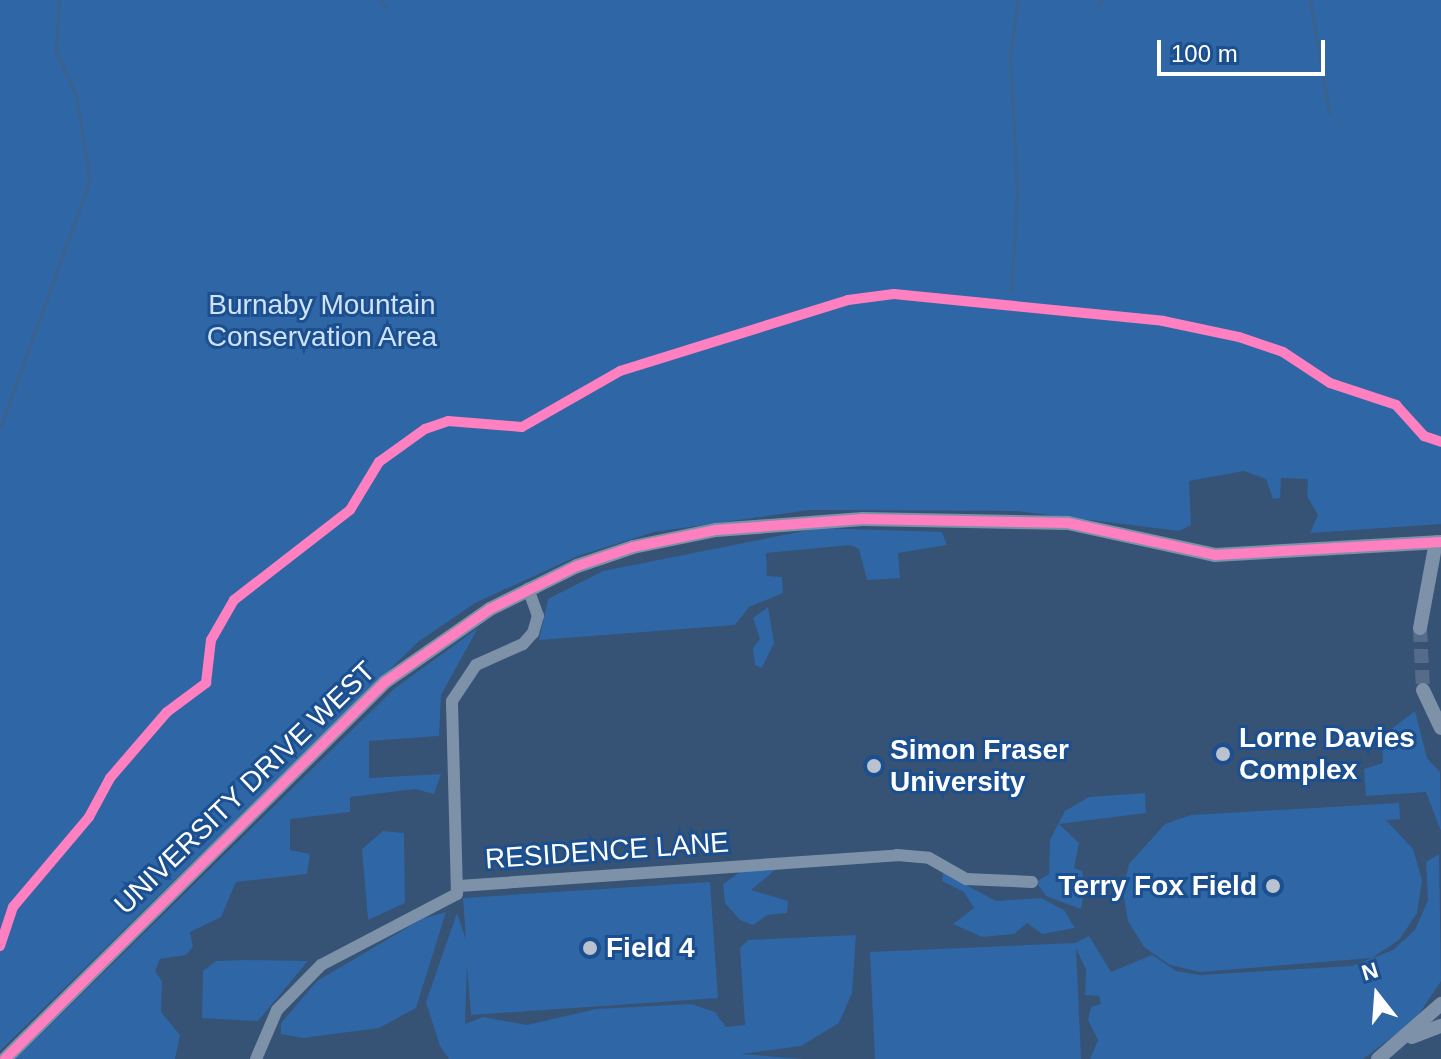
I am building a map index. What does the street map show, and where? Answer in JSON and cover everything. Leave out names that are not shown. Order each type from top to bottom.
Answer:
[{"type":"street","name":"UNIVERSITY DRIVE WEST","points":[[5,1059],[345,717],[427,650],[528,589],[633,547],[782,521],[1042,521],[1215,555],[1438,542]]},
{"type":"street","points":[[1420,628],[1438,542]]},
{"type":"street","points":[[459,886],[452,701],[476,665],[523,644],[533,633],[538,616],[528,589]]},
{"type":"street","points":[[1423,690],[1441,728]]},
{"type":"street","name":"RESIDENCE LANE","points":[[256,1059],[277,1010],[315,970],[365,937],[451,901],[459,886],[897,855],[929,858],[966,879],[1032,882]]},
{"type":"street","points":[[1378,1059],[1408,1038],[1441,1004]]},
{"type":"street","points":[[1408,1038],[1441,1026]]},
{"type":"green space","name":"Burnaby Mountain Conservation Area","points":[[0,0],[1441,0],[1441,524],[1310,533],[1318,515],[1307,496],[1308,479],[1281,478],[1280,498],[1273,499],[1266,479],[1244,471],[1189,481],[1191,525],[1179,531],[1017,511],[809,510],[654,532],[578,556],[475,603],[418,642],[0,1051]]},
{"type":"green space","points":[[819,528],[942,532],[947,545],[898,553],[900,578],[867,580],[859,549],[850,545],[766,553],[767,576],[782,577],[783,593],[749,607],[735,625],[539,640],[548,599],[603,571]]},
{"type":"green space","points":[[768,607],[774,643],[762,668],[755,665],[753,648],[760,639],[753,618]]},
{"type":"green space","points":[[478,628],[441,695],[439,736],[369,741],[369,778],[441,774],[434,794],[415,789],[350,797],[350,812],[290,819],[290,850],[310,854],[307,874],[236,882],[221,917],[190,932],[193,947],[186,955],[160,959],[155,971],[162,981],[161,1012],[180,1035],[175,1059],[15,1059],[395,688]]},
{"type":"green space","points":[[1415,711],[1427,758],[1440,772],[1441,831],[1426,792],[1366,796],[1364,769],[1383,763],[1382,736]]},
{"type":"green space","points":[[1145,793],[1146,813],[1059,824],[1079,843],[1074,868],[1082,871],[1085,885],[1081,909],[1046,896],[1036,882],[1049,874],[1050,840],[1065,811],[1089,797]]},
{"type":"green space","name":"Terry Fox Field","points":[[1399,803],[1400,819],[1386,820],[1413,849],[1422,880],[1417,913],[1399,940],[1372,958],[1200,972],[1170,965],[1144,947],[1128,921],[1123,891],[1129,864],[1165,824],[1191,815]]},
{"type":"green space","points":[[383,831],[404,833],[405,903],[368,920],[362,849]]},
{"type":"green space","points":[[1439,854],[1441,981],[1415,1020],[1363,1059],[1090,1059],[1098,1040],[1088,1020],[1091,1007],[1101,1004],[1099,996],[1085,995],[1086,970],[1076,948],[1081,1059],[875,1059],[870,952],[1075,943],[1089,936],[1111,972],[1152,955],[1176,971],[1199,975],[1352,966],[1393,950],[1415,930],[1428,900],[1426,862]]},
{"type":"green space","points":[[779,867],[751,890],[788,901],[787,913],[767,915],[753,925],[740,920],[725,903],[723,884],[743,870]]},
{"type":"green space","points":[[943,873],[996,901],[1041,898],[1064,910],[1075,928],[1042,934],[1027,923],[1014,934],[982,937],[953,924],[974,908],[964,892],[942,881]]},
{"type":"green space","points":[[710,882],[718,998],[471,1015],[467,966],[465,1024],[483,1017],[527,1025],[596,1009],[691,1004],[715,1012],[726,1027],[745,1025],[740,948],[748,940],[856,935],[852,993],[839,1023],[801,1046],[741,1054],[803,1059],[449,1059],[440,1046],[426,1002],[457,913],[466,940],[463,898]]},
{"type":"green space","points":[[446,912],[416,1008],[379,1028],[303,1038],[281,1034],[281,1023],[317,981],[422,919]]},
{"type":"green space","points":[[216,961],[308,961],[258,1021],[202,1018],[203,971]]},
{"type":"waterway","points":[[0,428],[90,180],[76,95],[56,51],[59,0]]},
{"type":"waterway","points":[[380,0],[386,7]]},
{"type":"waterway","points":[[1011,291],[1017,193],[1010,55],[1018,0]]},
{"type":"waterway","points":[[1098,7],[1101,0]]},
{"type":"waterway","points":[[1310,0],[1329,112]]},
{"type":"tunnel","points":[[1420,628],[1423,690]]},
{"type":"cycle path","points":[[0,946],[13,907],[89,817],[110,778],[167,712],[206,683],[211,640],[234,600],[350,510],[379,462],[425,429],[448,421],[522,427],[620,371],[848,300],[894,294],[1163,321],[1239,337],[1283,352],[1330,383],[1396,405],[1424,436],[1441,442]]},
{"type":"cycle path","points":[[5,1059],[385,682],[490,609],[577,566],[633,547],[716,530],[863,519],[1068,523],[1215,555],[1441,542]]},
{"type":"place","name":"Lorne Davies Complex","points":[[1223,754]]},
{"type":"place","name":"Simon Fraser University","points":[[874,766]]},
{"type":"place","name":"Terry Fox Field","points":[[1273,886]]},
{"type":"place","name":"Field 4","points":[[590,948]]}]
